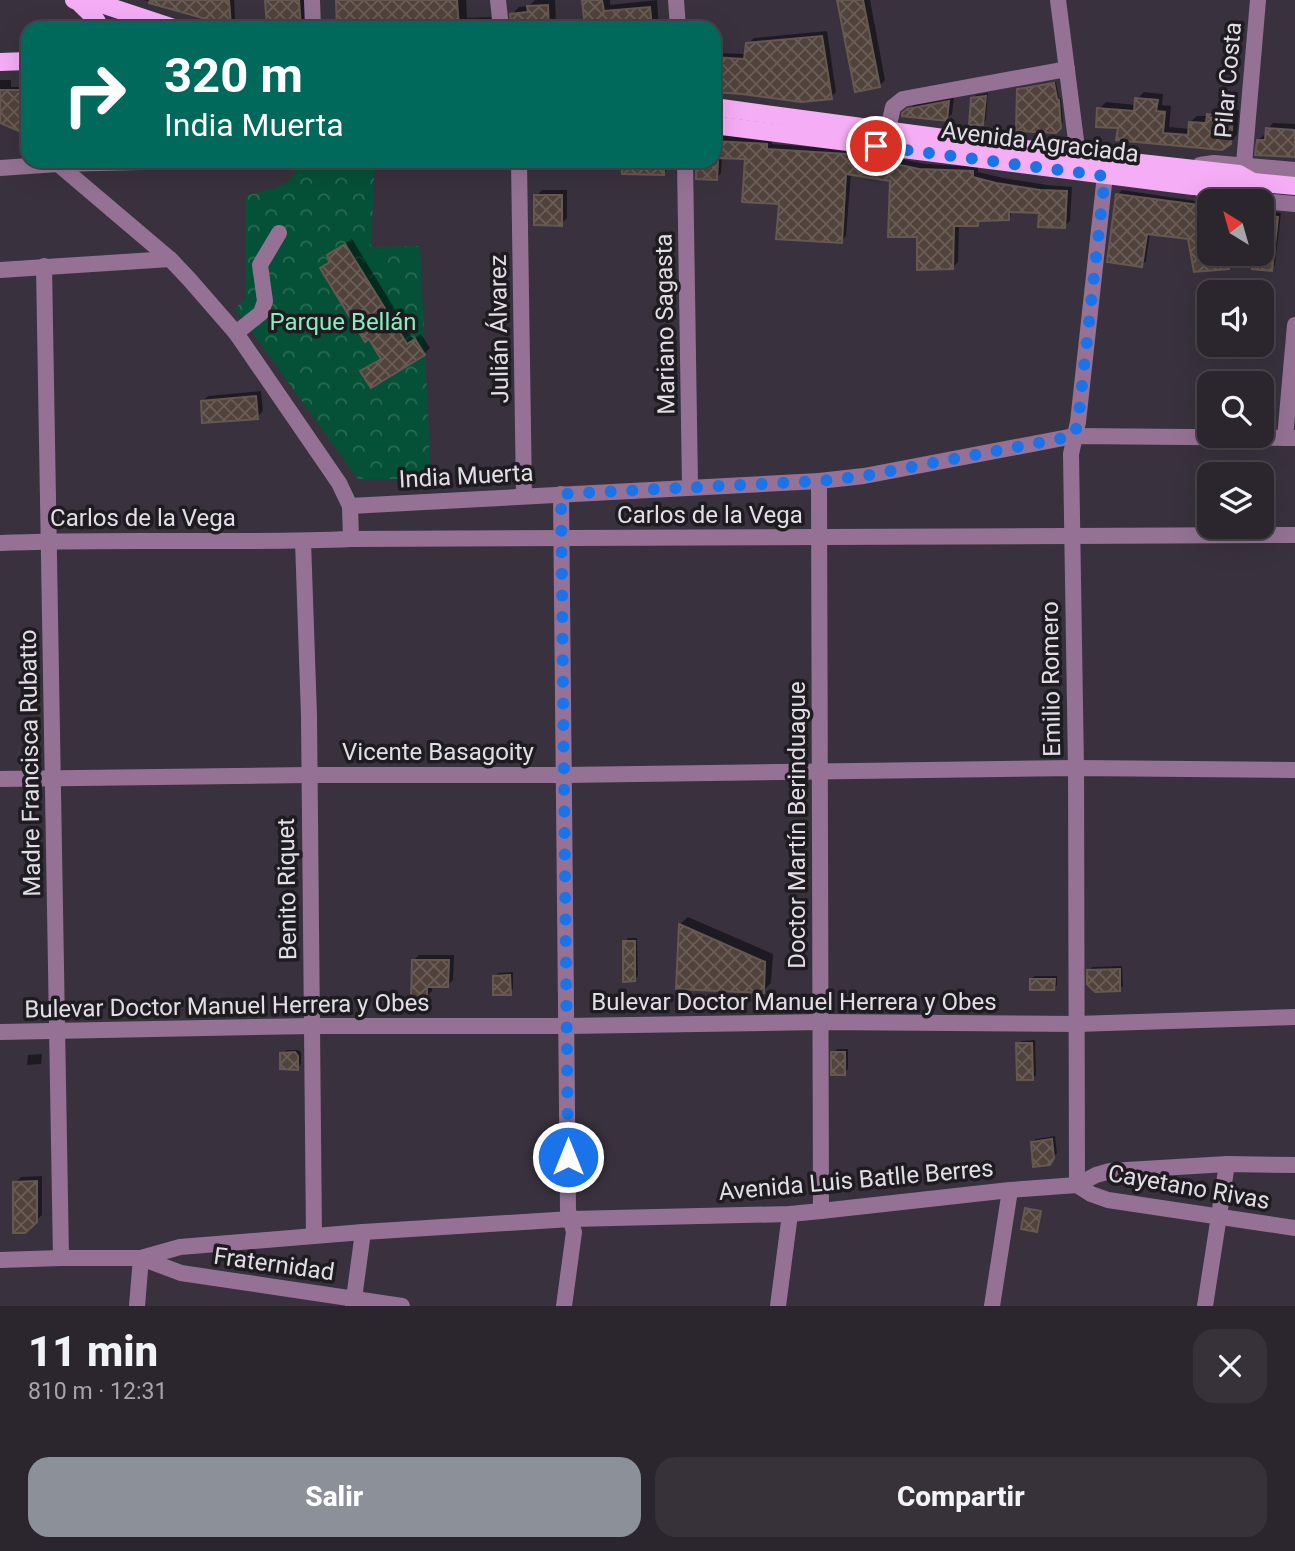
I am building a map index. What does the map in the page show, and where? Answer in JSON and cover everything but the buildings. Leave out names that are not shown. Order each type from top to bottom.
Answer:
[{"type":"main road","points":[[77,1],[96,21]]},
{"type":"main road","points":[[77,1],[92,1],[153,21]]},
{"type":"main road","points":[[0,62],[21,61]]},
{"type":"main road","name":"Avenida Agraciada","points":[[721,108],[888,129],[1079,164],[1105,176],[1193,186],[1242,187],[1253,182]]},
{"type":"main road","name":"Avenida Agraciada","points":[[721,126],[1079,164],[1188,167],[1239,174],[1253,182],[1295,186]]},
{"type":"street","points":[[312,0],[313,21]]},
{"type":"street","points":[[498,0],[500,21]]},
{"type":"street","points":[[676,0],[678,21]]},
{"type":"street","points":[[1058,0],[1079,164]]},
{"type":"street","name":"Pilar Costa","points":[[1244,164],[1258,0]]},
{"type":"street","points":[[888,129],[893,107],[903,99],[1067,69]]},
{"type":"street","name":"Avenida Agraciada","points":[[1188,167],[1214,163],[1295,170]]},
{"type":"street","points":[[0,168],[21,166]]},
{"type":"street","points":[[64,168],[170,259],[236,333],[339,483],[350,506],[351,539]]},
{"type":"street","name":"Julián Álvarez","points":[[519,168],[524,495]]},
{"type":"street","name":"Mariano Sagasta","points":[[685,168],[690,486]]},
{"type":"street","name":"Emilio Romero","points":[[1077,1185],[1076,768],[1071,454],[1078,422],[1105,176]]},
{"type":"street","name":"Avenida Agraciada","points":[[1193,186],[1219,197],[1295,204]]},
{"type":"street","points":[[236,333],[261,313],[265,301],[260,265],[279,233]]},
{"type":"street","points":[[0,270],[170,259]]},
{"type":"street","name":"Madre Francisca Rubatto","points":[[44,267],[61,1258]]},
{"type":"street","points":[[1290,438],[1295,325]]},
{"type":"street","name":"India Muerta","points":[[350,506],[819,481],[864,476],[1074,436],[1290,438]]},
{"type":"street","name":"Doctor Martín Berinduague","points":[[819,481],[821,1211]]},
{"type":"street","points":[[561,494],[568,1210],[574,1232],[564,1306]]},
{"type":"street","name":"Carlos de la Vega","points":[[0,543],[1295,535]]},
{"type":"street","name":"Benito Riquet","points":[[303,541],[309,716],[314,1236]]},
{"type":"street","name":"Vicente Basagoity","points":[[0,779],[1076,768],[1295,770]]},
{"type":"street","name":"Bulevar Doctor Manuel Herrera y Obes","points":[[0,1031],[820,1021],[1076,1024],[1295,1017]]},
{"type":"street","points":[[1205,1306],[1227,1164]]},
{"type":"street","name":"Avenida Luis Batlle Berres","points":[[0,1261],[141,1258],[180,1247],[571,1219],[789,1214],[1077,1185],[1110,1171],[1227,1164],[1295,1165]]},
{"type":"street","name":"Cayetano Rivas","points":[[1077,1185],[1108,1200],[1295,1228]]},
{"type":"street","points":[[992,1306],[1010,1190]]},
{"type":"street","points":[[778,1306],[789,1214]]},
{"type":"street","points":[[354,1302],[363,1232]]},
{"type":"street","points":[[137,1306],[141,1258]]},
{"type":"street","name":"Fraternidad","points":[[141,1258],[181,1273],[354,1302],[402,1306]]},
{"type":"green space","name":"Parque Bellán","points":[[375,168],[371,247],[420,246],[431,479],[358,479],[235,308],[246,299],[245,196],[286,183],[296,170]]},
{"type":"route","points":[[568,1157],[561,494],[819,481],[864,476],[1074,436],[1078,422],[1105,176],[876,146]]}]
